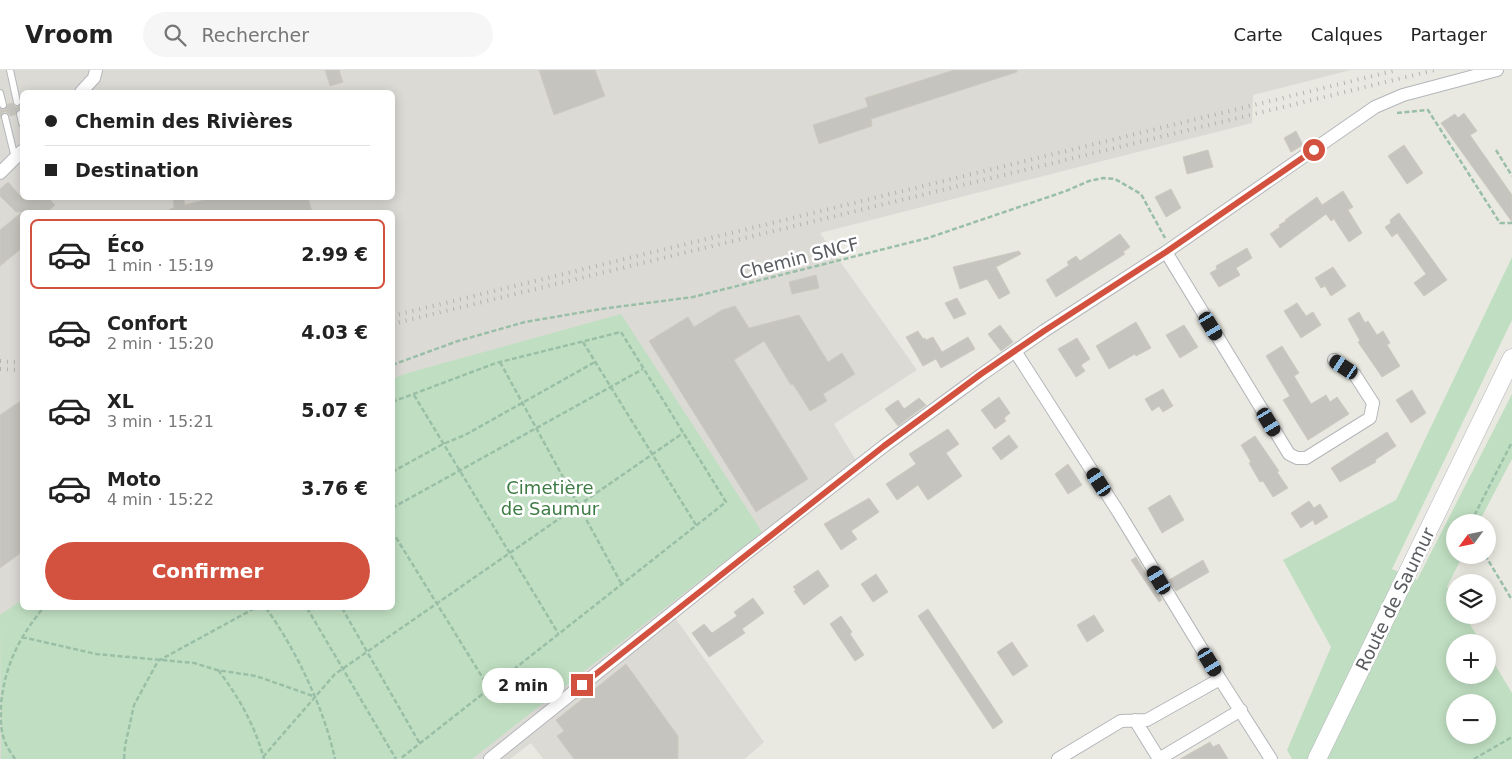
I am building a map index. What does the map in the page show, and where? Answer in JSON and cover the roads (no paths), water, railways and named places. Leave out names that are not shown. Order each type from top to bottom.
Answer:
[{"type":"main road","name":"Route de Saumur","points":[[1318,759],[1512,358]]},
{"type":"street","points":[[83,90],[94,78],[96,70]]},
{"type":"street","points":[[490,759],[884,446],[1015,351],[1166,252],[1376,107],[1403,95],[1498,70]]},
{"type":"street","points":[[0,173],[19,154]]},
{"type":"street","points":[[1166,252],[1289,454],[1297,458],[1306,458],[1370,418],[1373,403],[1369,396],[1355,375],[1334,360]]},
{"type":"street","points":[[1015,351],[1271,759]]},
{"type":"street","points":[[1058,759],[1121,721],[1148,720],[1220,679]]},
{"type":"street","points":[[1135,720],[1159,759],[1241,710]]},
{"type":"lane","points":[[10,70],[17,102]]},
{"type":"lane","points":[[0,93],[3,105]]},
{"type":"lane","points":[[5,117],[19,154]]},
{"type":"railway","points":[[395,315],[1397,70]]},
{"type":"railway","points":[[395,323],[1435,70]]},
{"type":"railway","points":[[0,361],[20,363]]},
{"type":"railway","points":[[0,369],[20,370]]},
{"type":"park label","name":"Cimetière de Saumur","points":[[550,497]]}]
